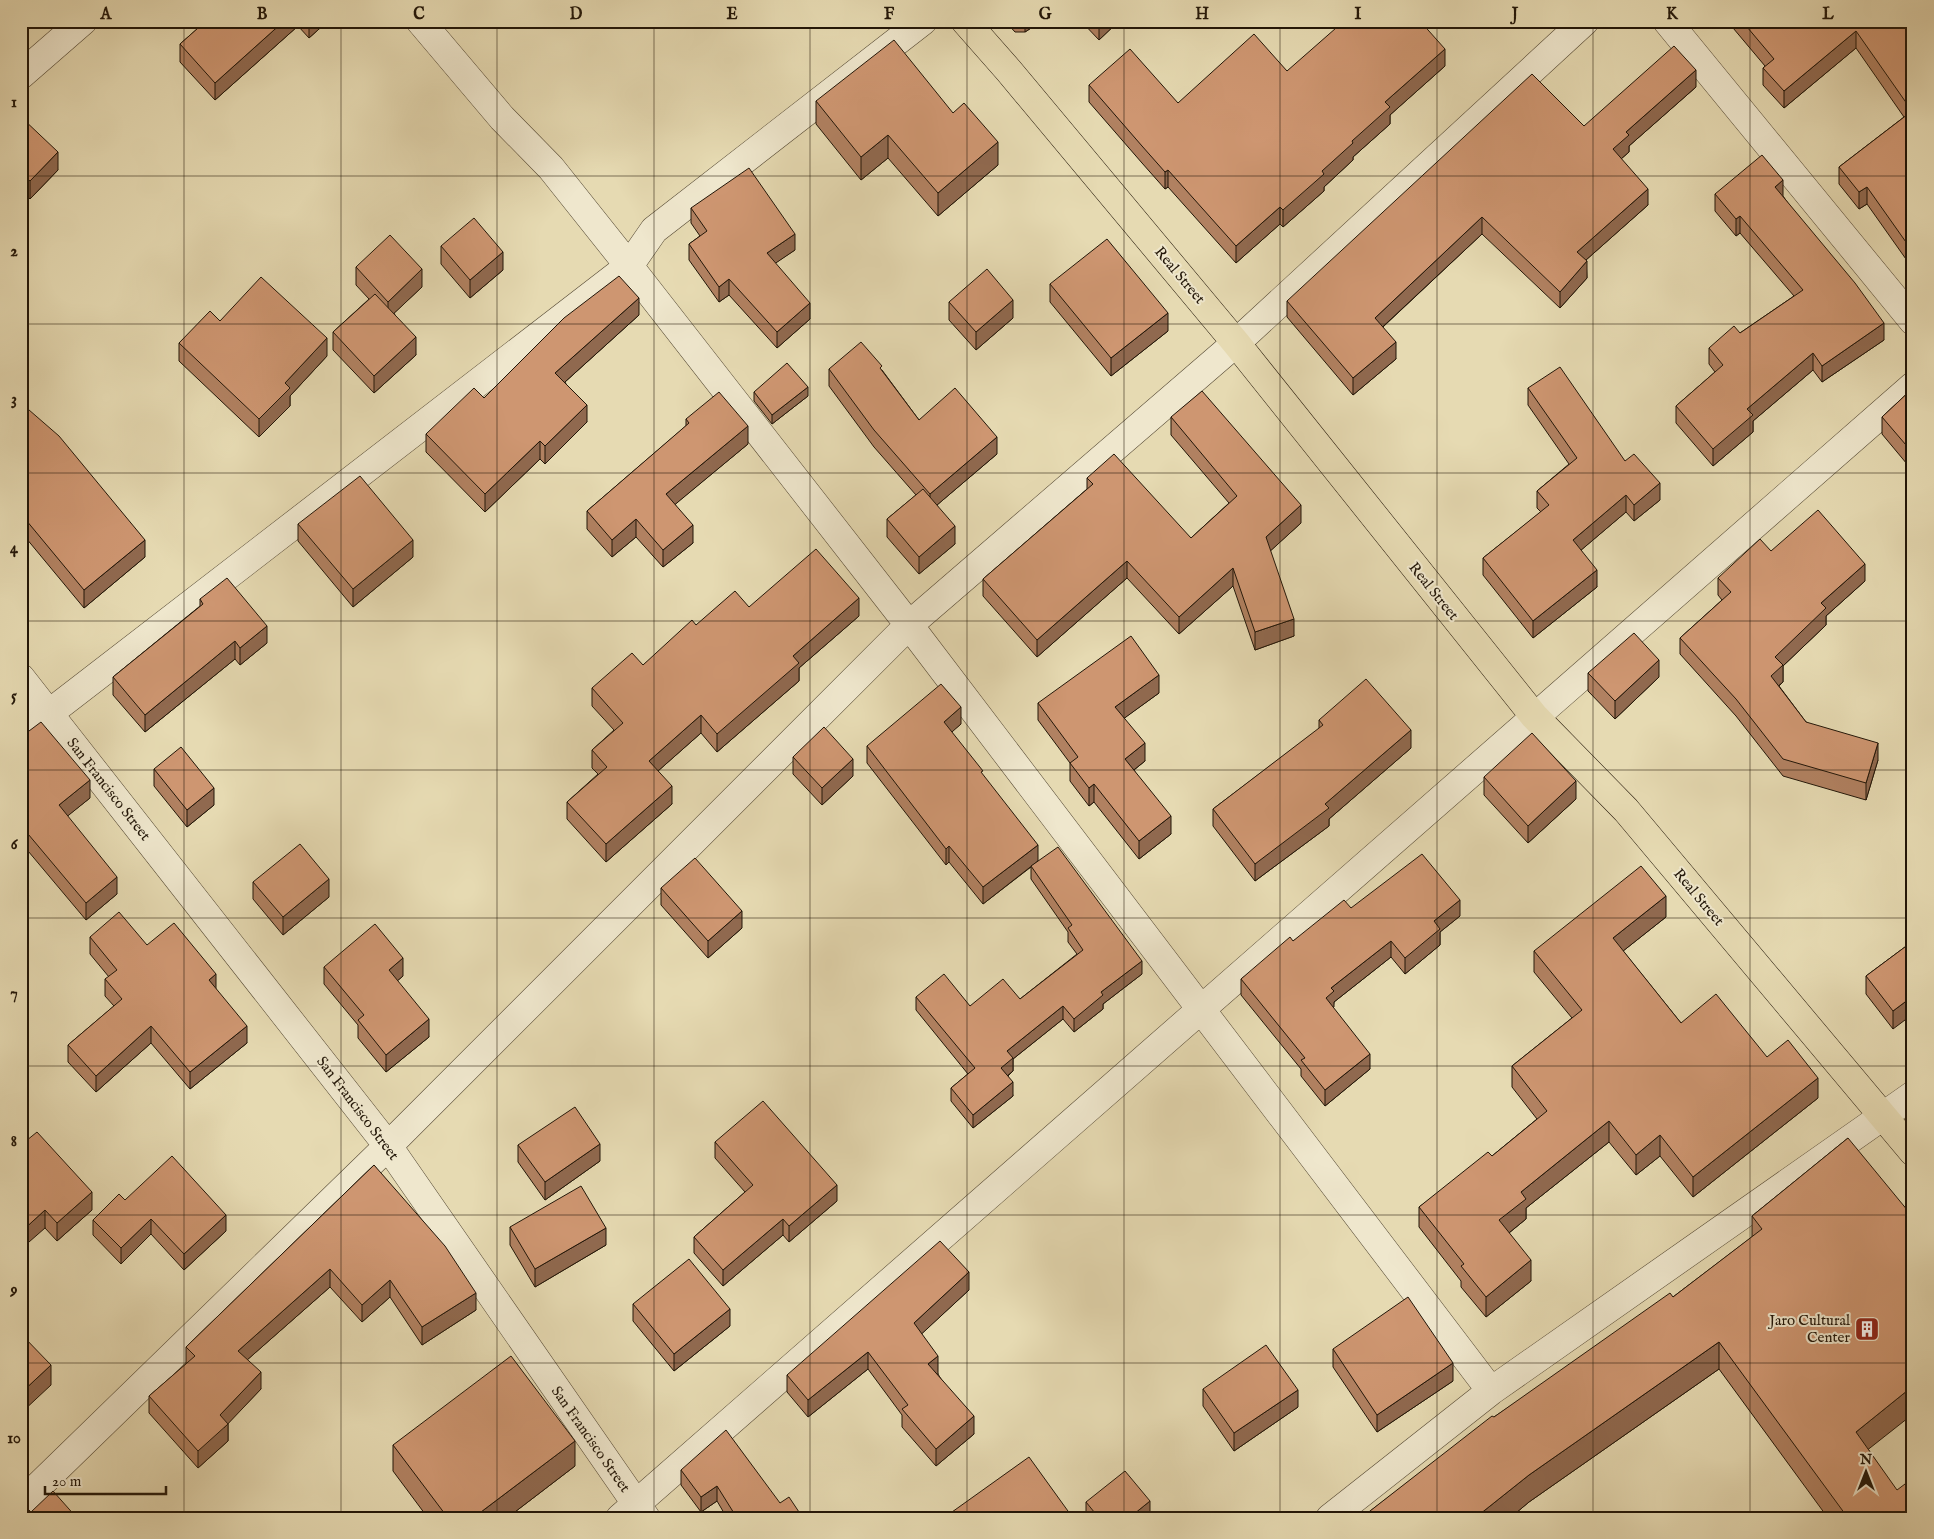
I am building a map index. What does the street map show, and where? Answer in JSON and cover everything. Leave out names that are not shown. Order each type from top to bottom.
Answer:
[{"type":"main road","name":"Real Street","points":[[965,21],[1236,343],[1534,716],[1626,810],[1913,1152]]},
{"type":"street","points":[[21,75],[83,21]]},
{"type":"street","points":[[420,21],[502,118],[552,168],[630,266],[909,625],[1491,1391]]},
{"type":"street","points":[[21,735],[630,266],[654,230],[923,21]]},
{"type":"street","points":[[21,1503],[388,1146],[909,625],[1236,343],[1585,21]]},
{"type":"street","points":[[1667,21],[1913,321]]},
{"type":"street","points":[[634,1513],[1200,1009],[1913,386]]},
{"type":"street","name":"San Francisco Street","points":[[21,678],[388,1146],[634,1513]]},
{"type":"street","points":[[1330,1518],[1491,1391],[1913,1096]]},
{"type":"building","points":[[206,21],[284,21],[215,83],[180,44]]},
{"type":"building","points":[[1344,21],[1420,21],[1445,49],[1385,102],[1390,107],[1322,171],[1324,174],[1283,210],[1280,207],[1236,246],[1168,170],[1165,172],[1089,85],[1130,49],[1178,103],[1254,34],[1287,71]]},
{"type":"building","points":[[1742,21],[1913,21],[1913,252],[1867,187],[1859,192],[1839,167],[1912,111],[1856,31],[1784,91],[1763,68],[1774,59]]},
{"type":"building","points":[[894,40],[953,113],[964,103],[998,142],[938,193],[888,135],[861,157],[816,101]]},
{"type":"building","points":[[1674,46],[1696,70],[1626,132],[1629,135],[1613,149],[1648,189],[1577,252],[1587,261],[1560,292],[1482,217],[1375,318],[1396,342],[1353,378],[1287,301],[1532,74],[1584,126]]},
{"type":"building","points":[[21,117],[58,152],[30,181],[21,173]]},
{"type":"building","points":[[1762,155],[1783,180],[1775,187],[1855,283],[1884,323],[1822,366],[1813,353],[1747,409],[1753,415],[1713,449],[1676,406],[1723,365],[1709,348],[1734,326],[1740,333],[1803,290],[1740,216],[1736,219],[1715,194]]},
{"type":"building","points":[[749,168],[795,234],[767,253],[810,303],[777,332],[729,279],[719,287],[689,244],[707,231],[691,208]]},
{"type":"building","points":[[474,218],[503,252],[470,280],[441,246]]},
{"type":"building","points":[[390,235],[422,269],[388,302],[356,267]]},
{"type":"building","points":[[1107,239],[1168,313],[1111,358],[1050,284]]},
{"type":"building","points":[[987,269],[1013,300],[976,332],[949,302]]},
{"type":"building","points":[[619,276],[639,298],[555,373],[587,405],[545,446],[540,441],[485,494],[426,434],[474,388],[484,398],[564,318]]},
{"type":"building","points":[[261,277],[327,338],[285,383],[290,388],[259,419],[179,343],[210,311],[220,321]]},
{"type":"building","points":[[375,294],[416,337],[374,376],[333,332]]},
{"type":"building","points":[[861,342],[882,366],[880,368],[919,420],[955,388],[997,437],[930,494],[874,430],[829,369]]},
{"type":"building","points":[[787,363],[808,387],[772,415],[754,392]]},
{"type":"building","points":[[1560,367],[1625,461],[1634,454],[1660,483],[1634,505],[1626,495],[1573,540],[1597,570],[1533,621],[1483,558],[1549,505],[1537,491],[1577,458],[1528,388]]},
{"type":"building","points":[[1913,388],[1913,452],[1912,452],[1882,417]]},
{"type":"building","points":[[1202,391],[1301,505],[1266,537],[1294,619],[1255,632],[1233,568],[1179,617],[1127,561],[1037,640],[983,579],[1093,484],[1087,478],[1114,454],[1191,538],[1237,496],[1171,417]]},
{"type":"building","points":[[719,392],[748,426],[666,494],[693,525],[663,550],[636,519],[612,540],[587,511],[689,423],[686,419]]},
{"type":"building","points":[[21,403],[59,436],[145,540],[84,590],[21,514],[21,474],[24,472],[21,469]]},
{"type":"building","points":[[360,476],[413,540],[353,589],[298,524]]},
{"type":"building","points":[[923,489],[955,526],[919,557],[887,519]]},
{"type":"building","points":[[1818,510],[1865,564],[1821,603],[1826,608],[1775,657],[1783,665],[1771,676],[1806,722],[1878,743],[1866,783],[1783,759],[1736,699],[1680,638],[1731,592],[1718,578],[1760,539],[1771,551]]},
{"type":"building","points":[[816,549],[859,598],[793,656],[799,663],[717,734],[701,715],[649,761],[672,786],[606,844],[567,802],[607,767],[592,750],[623,723],[592,688],[632,653],[643,665],[692,620],[696,625],[735,591],[749,607]]},
{"type":"building","points":[[227,578],[267,626],[240,648],[235,641],[145,715],[113,677],[203,604],[200,599]]},
{"type":"building","points":[[1634,633],[1659,660],[1615,701],[1588,673]]},
{"type":"building","points":[[1131,636],[1159,675],[1115,707],[1145,743],[1125,759],[1171,816],[1139,841],[1094,784],[1089,788],[1070,763],[1078,757],[1038,703]]},
{"type":"building","points":[[1366,679],[1411,730],[1325,804],[1329,808],[1255,864],[1213,809],[1323,725],[1319,720]]},
{"type":"building","points":[[941,684],[961,707],[944,722],[1038,845],[983,887],[949,846],[946,849],[867,746]]},
{"type":"building","points":[[41,722],[90,780],[59,805],[117,877],[86,903],[23,828],[21,829],[21,737]]},
{"type":"building","points":[[824,727],[853,759],[822,788],[793,757]]},
{"type":"building","points":[[1532,733],[1576,781],[1528,826],[1484,777]]},
{"type":"building","points":[[181,747],[214,788],[187,810],[154,769]]},
{"type":"building","points":[[300,844],[329,879],[283,917],[253,882]]},
{"type":"building","points":[[1058,847],[1142,961],[1101,992],[1103,995],[1074,1019],[1063,1006],[1007,1051],[1013,1058],[1001,1068],[1013,1082],[973,1115],[951,1088],[975,1068],[916,997],[944,974],[970,1006],[1003,979],[1020,999],[1083,950],[1068,928],[1072,925],[1031,866]]},
{"type":"building","points":[[1422,854],[1460,900],[1434,921],[1440,929],[1405,958],[1391,941],[1331,988],[1334,991],[1326,998],[1370,1054],[1325,1090],[1301,1060],[1305,1058],[1241,979],[1290,937],[1293,941],[1344,900],[1351,908]]},
{"type":"building","points":[[695,858],[742,911],[708,941],[661,888]]},
{"type":"building","points":[[1641,866],[1666,896],[1613,938],[1681,1023],[1716,994],[1767,1057],[1788,1040],[1818,1078],[1693,1177],[1660,1135],[1636,1155],[1609,1121],[1521,1192],[1526,1199],[1499,1220],[1531,1260],[1486,1297],[1461,1266],[1464,1264],[1419,1207],[1488,1152],[1492,1156],[1547,1111],[1512,1066],[1582,1010],[1534,951]]},
{"type":"building","points":[[1913,902],[1913,916],[1906,907]]},
{"type":"building","points":[[119,912],[147,945],[174,923],[216,974],[209,980],[247,1026],[190,1072],[151,1026],[96,1076],[68,1045],[122,999],[105,979],[117,970],[90,937]]},
{"type":"building","points":[[375,924],[403,958],[389,970],[429,1019],[386,1055],[358,1020],[364,1015],[324,967]]},
{"type":"building","points":[[1913,941],[1913,996],[1893,1011],[1866,976]]},
{"type":"building","points":[[763,1101],[837,1185],[789,1226],[783,1219],[723,1270],[694,1237],[753,1185],[715,1142]]},
{"type":"building","points":[[575,1107],[600,1144],[545,1182],[518,1145]]},
{"type":"building","points":[[37,1132],[92,1192],[57,1223],[45,1210],[21,1232],[21,1145]]},
{"type":"building","points":[[1848,1138],[1913,1217],[1913,1386],[1856,1432],[1897,1490],[1913,1478],[1913,1518],[1848,1518],[1719,1342],[1529,1475],[1475,1518],[1361,1518],[1492,1416],[1494,1417],[1670,1293],[1673,1297],[1762,1229],[1752,1216]]},
{"type":"building","points":[[172,1156],[226,1215],[184,1254],[151,1219],[121,1248],[93,1220],[119,1194],[125,1200]]},
{"type":"building","points":[[374,1165],[445,1246],[476,1293],[422,1327],[390,1280],[362,1305],[330,1269],[238,1351],[261,1372],[220,1415],[228,1424],[198,1451],[149,1396],[195,1356],[186,1347]]},
{"type":"building","points":[[581,1186],[606,1228],[535,1269],[510,1227]]},
{"type":"building","points":[[940,1241],[969,1272],[914,1323],[938,1356],[928,1364],[974,1416],[936,1449],[902,1409],[908,1405],[868,1352],[808,1400],[787,1375]]},
{"type":"building","points":[[689,1259],[730,1309],[674,1354],[633,1304]]},
{"type":"building","points":[[1408,1297],[1453,1363],[1377,1415],[1333,1349]]},
{"type":"building","points":[[21,1334],[51,1365],[21,1393]]},
{"type":"building","points":[[1266,1345],[1298,1390],[1234,1433],[1203,1389]]},
{"type":"building","points":[[511,1356],[575,1441],[473,1518],[448,1518],[393,1445]]},
{"type":"building","points":[[726,1430],[780,1503],[789,1497],[803,1518],[737,1518],[717,1486],[701,1497],[681,1470]]},
{"type":"building","points":[[1029,1457],[1073,1518],[957,1518],[952,1512]]},
{"type":"building","points":[[1125,1471],[1150,1501],[1129,1518],[1099,1518],[1086,1502]]},
{"type":"building","points":[[53,1491],[77,1518],[21,1518],[21,1514],[28,1509],[31,1512]]},
{"type":"place","name":"Jaro Cultural Center","points":[[1867,1329]]}]
